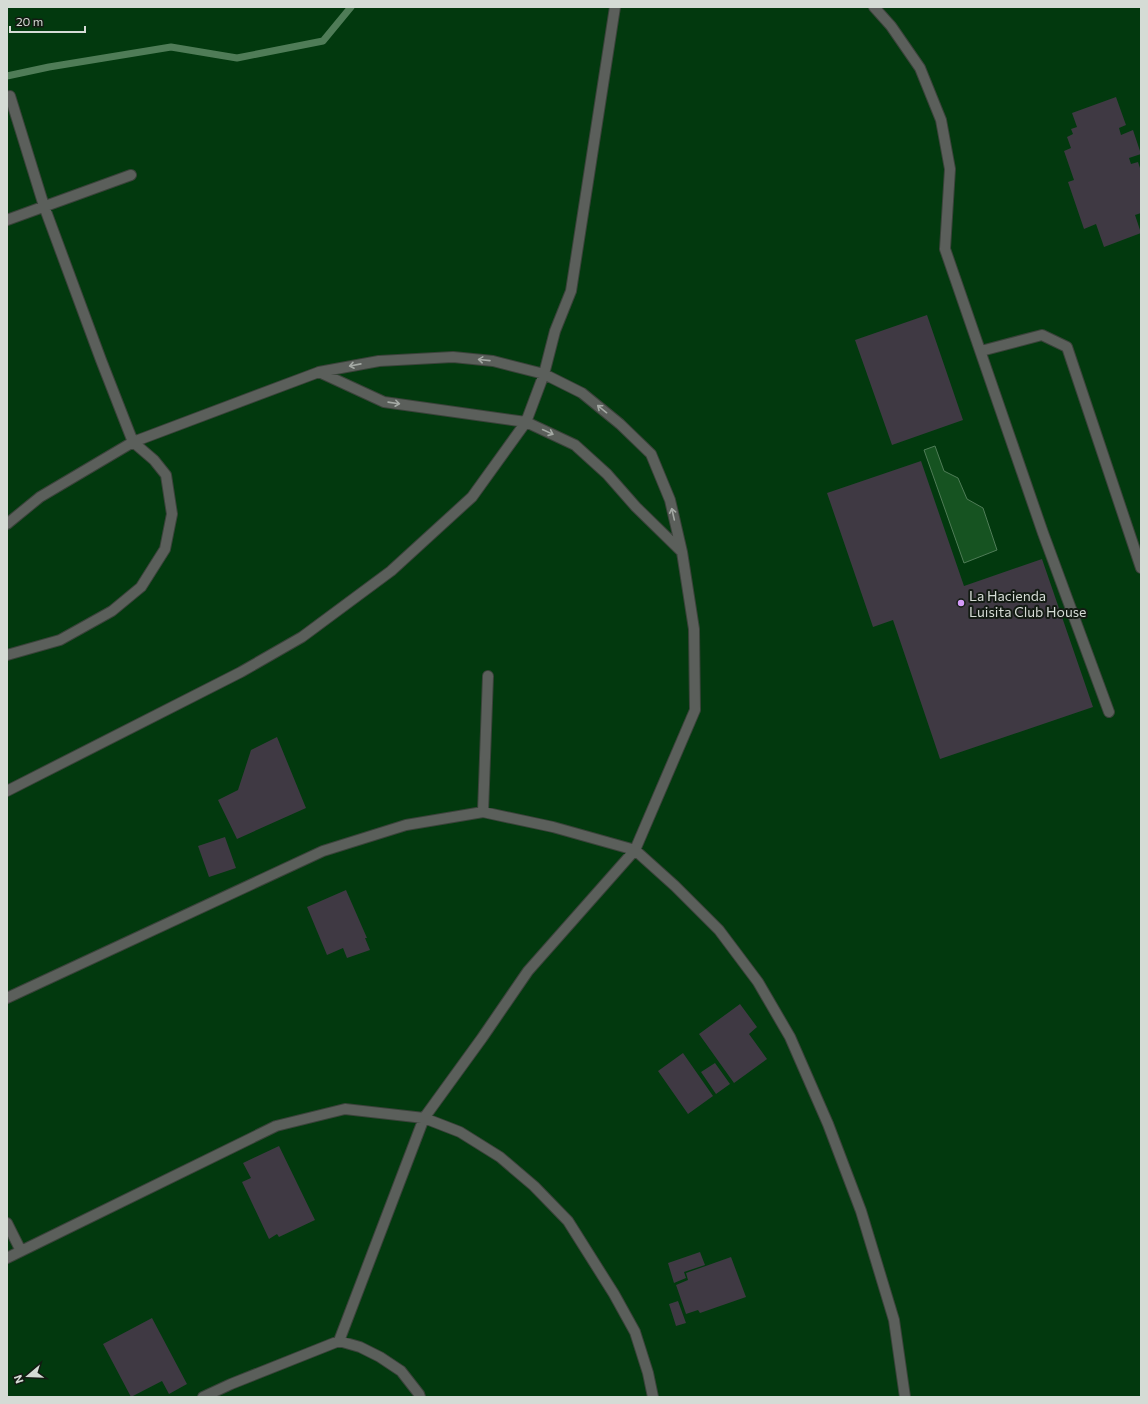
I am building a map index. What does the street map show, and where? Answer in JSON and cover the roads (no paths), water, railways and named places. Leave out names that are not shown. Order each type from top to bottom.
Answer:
[{"type":"street","points":[[7,791],[241,672],[302,636],[391,571],[472,497],[526,422],[544,374],[555,331],[571,291],[615,7]]},
{"type":"street","points":[[874,7],[891,26],[920,68],[941,120],[950,169],[945,249],[1043,534],[1109,712]]},
{"type":"street","points":[[7,655],[60,640],[112,611],[141,587],[165,548],[172,514],[166,475],[154,460],[133,442],[101,360],[44,206],[10,96]]},
{"type":"street","points":[[7,220],[131,175]]},
{"type":"street","points":[[981,351],[1042,335],[1067,348],[1141,568]]},
{"type":"street","points":[[7,524],[40,497],[133,442],[319,372],[379,361],[452,357],[493,361],[544,374],[582,393],[620,424],[651,454],[670,500],[682,552],[694,629],[695,710],[635,850],[528,971],[478,1044],[424,1118],[339,1341]]},
{"type":"street","points":[[319,372],[384,402],[526,422],[575,445],[607,474],[636,507],[682,552]]},
{"type":"street","points":[[483,812],[488,676]]},
{"type":"street","points":[[7,998],[323,851],[406,825],[483,812],[553,828],[635,850],[675,886],[719,930],[758,982],[790,1037],[828,1124],[861,1211],[894,1320],[905,1397]]},
{"type":"street","points":[[7,1258],[276,1126],[345,1109],[424,1118],[460,1132],[500,1157],[534,1186],[568,1221],[614,1294],[634,1332],[648,1373],[653,1397]]},
{"type":"street","points":[[7,1224],[21,1251]]},
{"type":"street","points":[[203,1397],[231,1384],[339,1341],[367,1350],[401,1371],[420,1397]]},
{"type":"waterway","points":[[7,76],[49,67],[171,47],[237,58],[323,41],[351,7]]},
{"type":"place","name":"La Hacienda Luisita Club House","points":[[961,603]]}]
